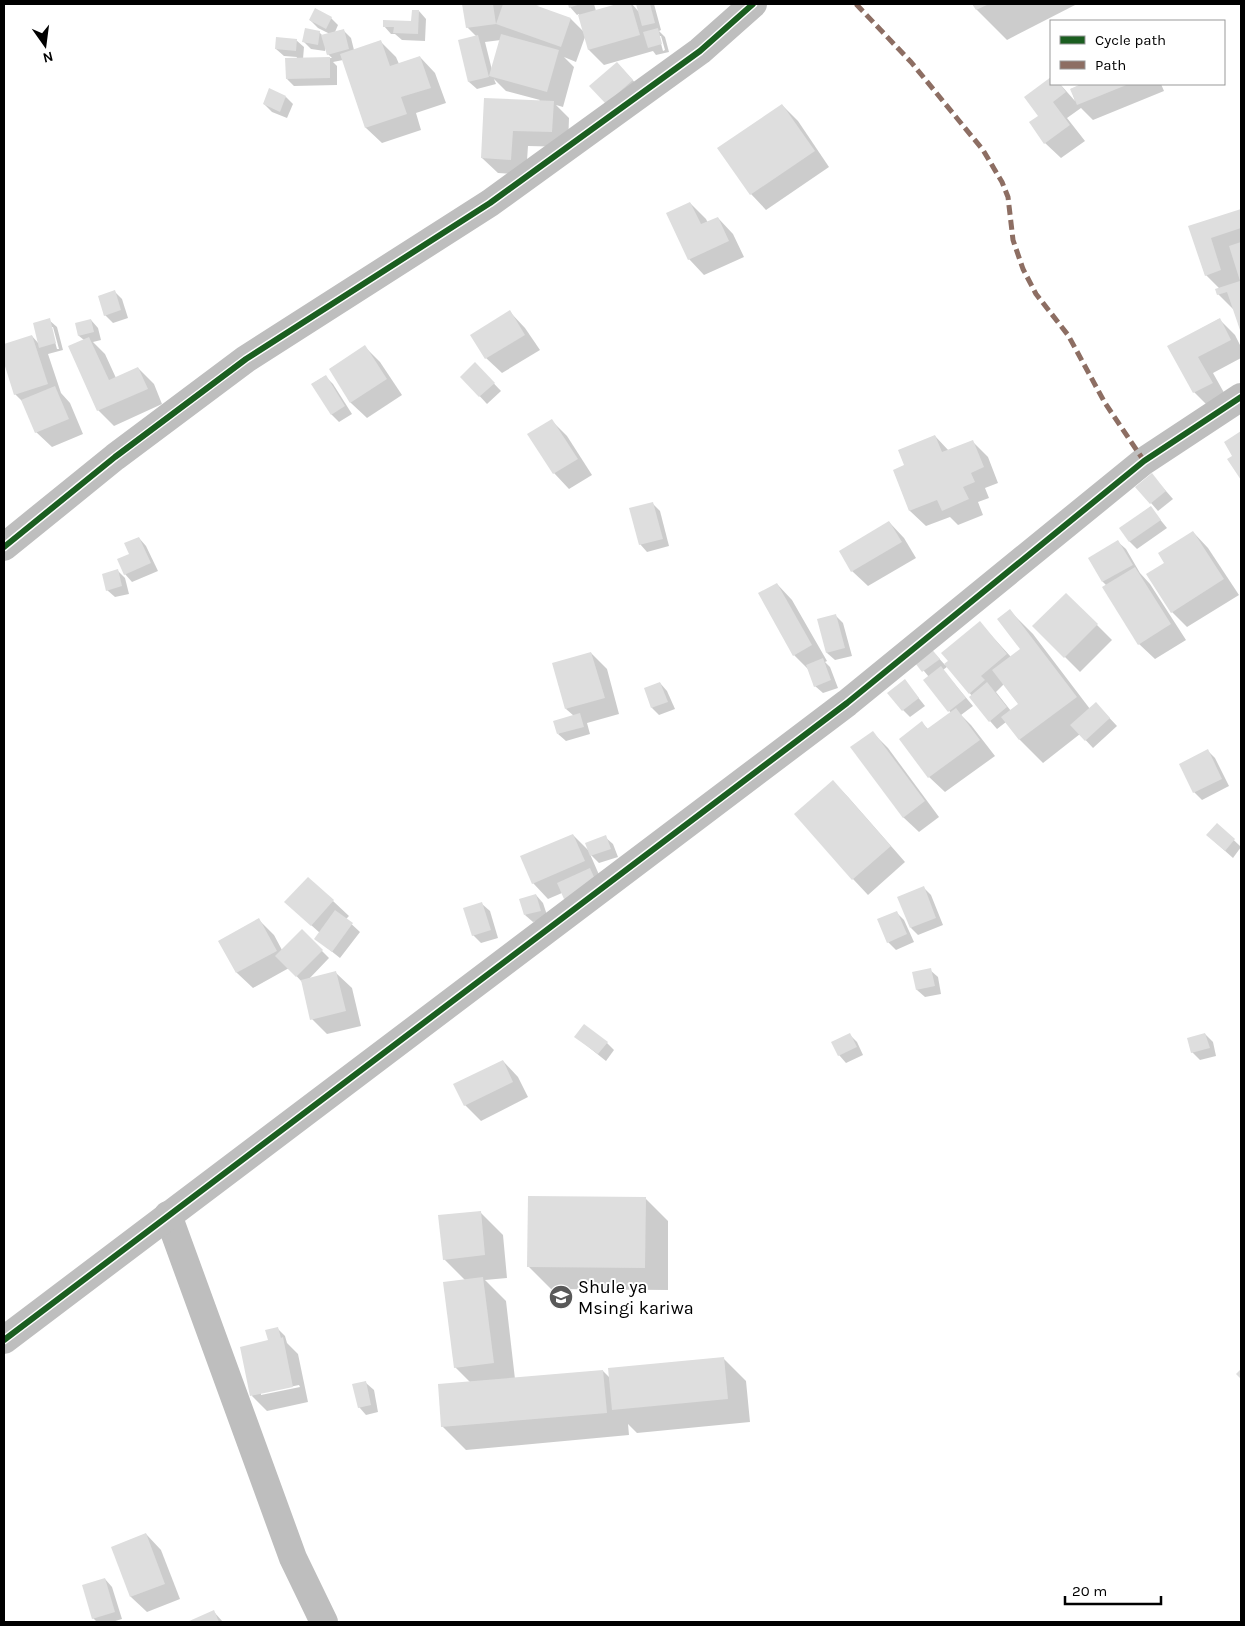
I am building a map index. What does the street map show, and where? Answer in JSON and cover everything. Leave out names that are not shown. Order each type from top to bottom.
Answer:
[{"type":"street","points":[[4,547],[115,457],[246,359],[490,203],[700,51],[752,4]]},
{"type":"street","points":[[4,1340],[847,703],[1144,461],[1241,397]]},
{"type":"street","points":[[168,1215],[293,1558],[324,1622]]},
{"type":"building","points":[[462,4],[493,4],[496,24],[466,28]]},
{"type":"building","points":[[503,4],[532,4],[571,18],[561,47],[496,24]]},
{"type":"building","points":[[568,4],[580,4],[569,8]]},
{"type":"building","points":[[617,4],[631,4],[640,35],[588,50],[578,15]]},
{"type":"building","points":[[636,4],[650,4],[655,23],[642,26]]},
{"type":"building","points":[[972,4],[989,4],[976,10]]},
{"type":"building","points":[[315,8],[332,17],[326,29],[309,20]]},
{"type":"building","points":[[412,10],[419,10],[418,34],[393,33],[394,27],[383,27],[383,20],[411,21]]},
{"type":"building","points":[[305,28],[320,31],[318,45],[302,42]]},
{"type":"building","points":[[658,28],[662,44],[648,48],[643,32]]},
{"type":"building","points":[[344,29],[349,49],[327,55],[321,35]]},
{"type":"building","points":[[501,34],[559,50],[547,92],[489,76]]},
{"type":"building","points":[[478,35],[489,77],[468,82],[458,40]]},
{"type":"building","points":[[276,37],[297,39],[296,51],[275,49]]},
{"type":"building","points":[[381,40],[390,66],[420,56],[431,88],[401,97],[407,114],[365,128],[340,54]]},
{"type":"building","points":[[330,57],[330,78],[286,79],[285,58]]},
{"type":"building","points":[[617,62],[633,80],[606,104],[589,86]]},
{"type":"building","points":[[1050,78],[1050,85],[1061,85],[1066,92],[1053,102],[1070,125],[1044,144],[1029,122],[1038,116],[1024,97]]},
{"type":"building","points":[[1079,85],[1127,85],[1077,105],[1070,89]]},
{"type":"building","points":[[269,88],[286,96],[280,112],[263,104]]},
{"type":"building","points":[[484,98],[554,101],[552,132],[513,131],[511,160],[481,158]]},
{"type":"building","points":[[782,104],[815,151],[750,195],[717,148]]},
{"type":"building","points":[[690,202],[701,224],[718,217],[729,241],[688,260],[666,213]]},
{"type":"building","points":[[1241,209],[1241,228],[1211,238],[1221,270],[1205,276],[1188,226]]},
{"type":"building","points":[[1241,242],[1241,333],[1227,292],[1217,295],[1215,289],[1240,281],[1229,246]]},
{"type":"building","points":[[115,290],[121,310],[104,316],[98,296]]},
{"type":"building","points":[[510,310],[525,335],[485,359],[470,335]]},
{"type":"building","points":[[50,318],[56,343],[39,348],[33,323]]},
{"type":"building","points":[[1220,318],[1231,340],[1198,357],[1213,383],[1193,393],[1167,346]]},
{"type":"building","points":[[91,319],[94,332],[78,336],[75,323]]},
{"type":"building","points":[[32,335],[48,384],[14,395],[4,363],[4,344]]},
{"type":"building","points":[[89,337],[109,380],[138,367],[148,389],[97,411],[68,346]]},
{"type":"building","points":[[365,345],[387,379],[350,403],[329,369]]},
{"type":"building","points":[[475,362],[495,383],[479,397],[460,377]]},
{"type":"building","points":[[326,375],[345,406],[331,415],[311,384]]},
{"type":"building","points":[[55,386],[69,419],[35,433],[21,400]]},
{"type":"building","points":[[552,419],[578,459],[553,474],[527,434]]},
{"type":"building","points":[[1241,431],[1241,480],[1227,459],[1232,456],[1224,442]]},
{"type":"building","points":[[935,435],[942,452],[973,440],[984,467],[971,473],[975,482],[963,487],[969,499],[942,511],[937,500],[909,511],[893,470],[904,465],[898,450]]},
{"type":"building","points":[[1152,473],[1166,491],[1150,504],[1135,487]]},
{"type":"building","points":[[653,502],[663,539],[639,545],[629,508]]},
{"type":"building","points":[[1151,506],[1161,520],[1129,542],[1119,528]]},
{"type":"building","points":[[889,521],[902,542],[851,572],[839,551]]},
{"type":"building","points":[[1193,531],[1224,579],[1171,613],[1146,574],[1164,563],[1158,553]]},
{"type":"building","points":[[139,537],[151,563],[124,575],[117,559],[129,554],[124,543]]},
{"type":"building","points":[[1118,540],[1133,565],[1102,582],[1088,558]]},
{"type":"building","points":[[1135,567],[1171,624],[1138,645],[1102,587]]},
{"type":"building","points":[[118,569],[122,586],[106,591],[102,574]]},
{"type":"building","points":[[777,583],[812,645],[793,656],[758,593]]},
{"type":"building","points":[[1066,593],[1098,624],[1064,658],[1032,626]]},
{"type":"building","points":[[1010,609],[1077,697],[1019,740],[1001,717],[1018,704],[992,670],[1020,649],[997,619]]},
{"type":"building","points":[[836,614],[845,648],[826,653],[817,619]]},
{"type":"building","points":[[980,621],[1007,654],[981,676],[985,680],[969,694],[944,664],[948,661],[941,653]]},
{"type":"building","points":[[929,646],[940,659],[922,672],[912,659]]},
{"type":"building","points":[[591,652],[605,698],[565,709],[552,663]]},
{"type":"building","points":[[823,658],[831,680],[814,687],[806,665]]},
{"type":"building","points":[[941,666],[966,698],[948,712],[923,680]]},
{"type":"building","points":[[905,679],[919,698],[902,711],[887,693]]},
{"type":"building","points":[[660,682],[668,702],[651,708],[644,688]]},
{"type":"building","points":[[987,682],[1007,707],[989,722],[969,697]]},
{"type":"building","points":[[1096,702],[1110,718],[1085,741],[1070,725]]},
{"type":"building","points":[[956,708],[980,740],[928,778],[899,739],[922,721],[927,729]]},
{"type":"building","points":[[580,713],[584,727],[557,734],[553,721]]},
{"type":"building","points":[[873,731],[925,801],[903,818],[850,747]]},
{"type":"building","points":[[1208,749],[1222,779],[1193,793],[1179,764]]},
{"type":"building","points":[[833,780],[891,846],[852,880],[794,814]]},
{"type":"building","points":[[1217,823],[1235,839],[1225,851],[1206,835]]},
{"type":"building","points":[[573,834],[585,861],[532,884],[520,856]]},
{"type":"building","points":[[606,835],[611,849],[590,856],[585,843]]},
{"type":"building","points":[[590,868],[597,884],[564,899],[557,883]]},
{"type":"building","points":[[308,877],[334,900],[311,926],[284,902]]},
{"type":"building","points":[[924,886],[936,918],[910,928],[897,897]]},
{"type":"building","points":[[536,894],[541,911],[524,915],[519,899]]},
{"type":"building","points":[[482,902],[491,930],[472,936],[463,908]]},
{"type":"building","points":[[335,910],[353,923],[332,952],[314,939]]},
{"type":"building","points":[[897,911],[907,934],[887,943],[877,919]]},
{"type":"building","points":[[259,918],[277,951],[236,973],[218,941]]},
{"type":"building","points":[[302,929],[323,950],[296,977],[275,956]]},
{"type":"building","points":[[931,968],[935,986],[916,990],[912,972]]},
{"type":"building","points":[[336,971],[346,1011],[310,1020],[301,980]]},
{"type":"building","points":[[584,1024],[608,1042],[598,1054],[574,1037]]},
{"type":"building","points":[[850,1033],[857,1047],[838,1056],[831,1042]]},
{"type":"building","points":[[1205,1033],[1210,1048],[1191,1053],[1187,1038]]},
{"type":"building","points":[[503,1060],[513,1082],[464,1106],[453,1084]]},
{"type":"building","points":[[528,1196],[646,1197],[645,1268],[527,1267]]},
{"type":"building","points":[[481,1211],[485,1255],[443,1260],[438,1215]]},
{"type":"building","points":[[483,1277],[494,1363],[454,1368],[443,1282]]},
{"type":"building","points":[[278,1327],[281,1338],[283,1337],[293,1387],[250,1396],[240,1347],[268,1340],[265,1330]]},
{"type":"building","points":[[724,1357],[728,1399],[612,1410],[608,1368]]},
{"type":"building","points":[[1241,1369],[1241,1379],[1236,1374]]},
{"type":"building","points":[[603,1370],[607,1413],[441,1427],[438,1384]]},
{"type":"building","points":[[366,1381],[371,1405],[358,1408],[352,1384]]},
{"type":"building","points":[[146,1533],[165,1584],[130,1597],[111,1547]]},
{"type":"building","points":[[105,1578],[115,1612],[92,1619],[82,1585]]},
{"type":"building","points":[[214,1610],[219,1622],[187,1622]]},
{"type":"marked path","points":[[856,4],[911,62],[983,150],[1002,182],[1008,197],[1013,240],[1023,269],[1036,294],[1068,335],[1105,403],[1144,461]]},
{"type":"cycle path","points":[[4,547],[115,457],[246,359],[490,203],[700,51],[753,4]]},
{"type":"cycle path","points":[[4,1340],[847,703],[1144,461],[1241,397]]},
{"type":"place","name":"Shule ya Msingi kariwa","points":[[561,1297]]}]
